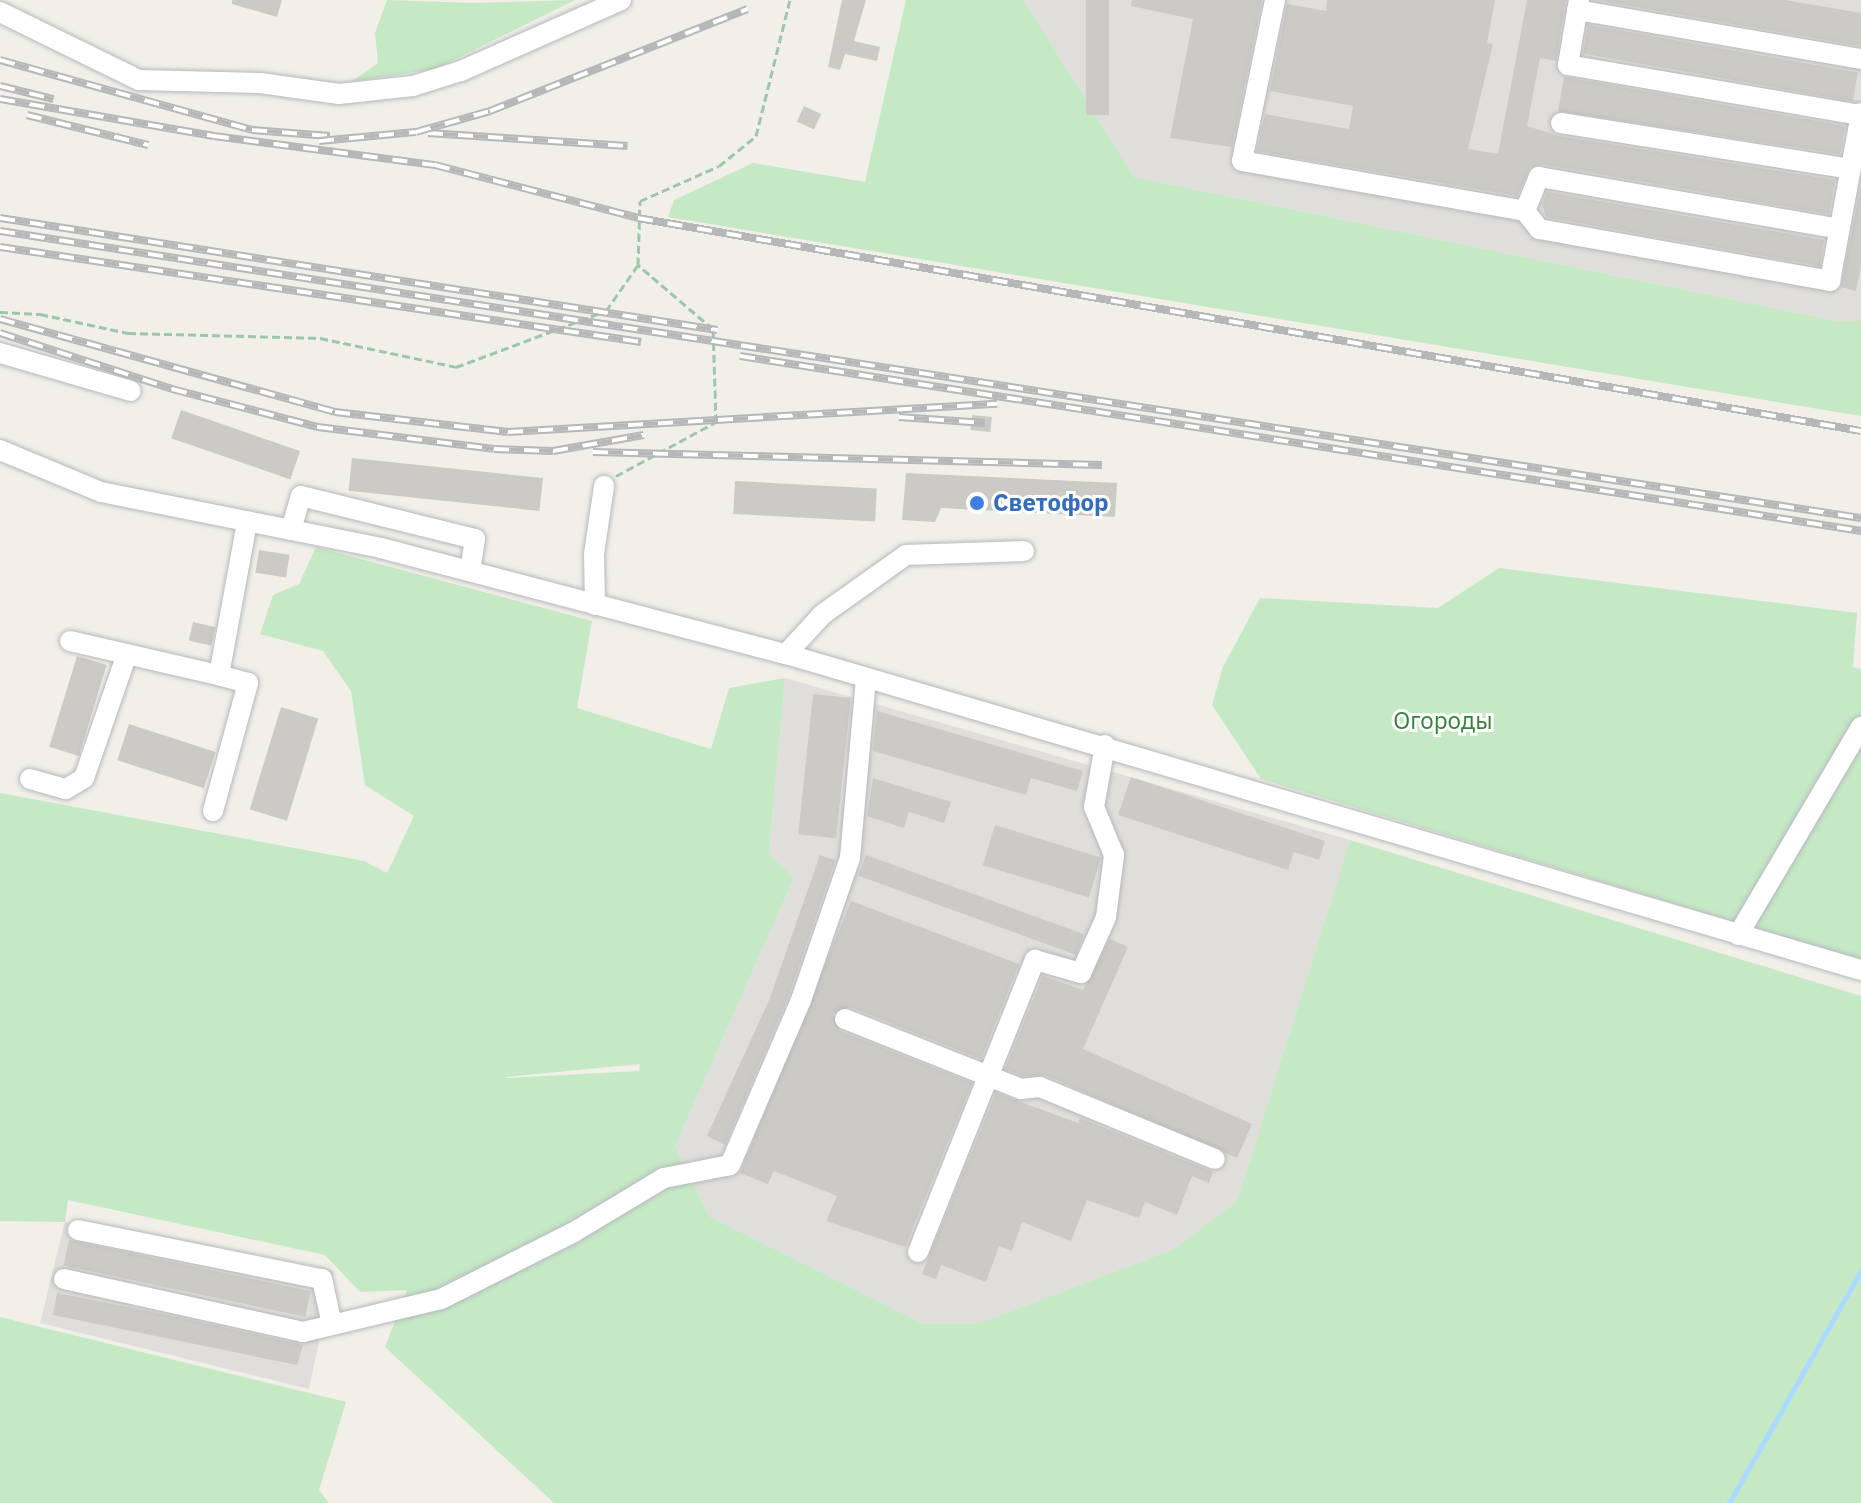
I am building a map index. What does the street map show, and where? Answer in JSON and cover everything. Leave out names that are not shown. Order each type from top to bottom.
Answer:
[{"type":"street","points":[[0,12],[139,80],[260,83],[339,94],[413,86],[461,71],[621,0]]},
{"type":"street","points":[[1275,0],[1242,161],[1525,211],[1539,229],[1830,281],[1861,114],[1568,65],[1578,5],[1861,59]]},
{"type":"street","points":[[1561,123],[1850,169]]},
{"type":"street","points":[[1525,211],[1539,177],[1840,229]]},
{"type":"street","points":[[0,353],[131,391]]},
{"type":"street","points":[[0,450],[101,492],[291,530],[470,571],[786,654],[866,680],[1105,745],[1861,970]]},
{"type":"street","points":[[595,605],[594,554],[604,486]]},
{"type":"street","points":[[291,530],[301,496],[475,539],[470,571]]},
{"type":"street","points":[[219,675],[247,522]]},
{"type":"street","points":[[786,654],[823,614],[906,555],[1024,551]]},
{"type":"street","points":[[70,641],[248,683],[213,811]]},
{"type":"street","points":[[30,779],[66,789],[84,778],[127,654]]},
{"type":"street","points":[[64,1279],[303,1332],[441,1299],[574,1232],[664,1178],[730,1165],[801,1000],[850,858],[866,680]]},
{"type":"street","points":[[1738,935],[1861,727]]},
{"type":"street","points":[[918,1252],[1035,960],[1081,973],[1106,917],[1114,855],[1094,807],[1105,745]]},
{"type":"street","points":[[845,1019],[1021,1089],[1040,1087],[1215,1159]]},
{"type":"street","points":[[78,1230],[322,1279],[332,1325]]},
{"type":"path","points":[[0,312],[128,333],[320,338],[456,367],[606,311],[638,265],[640,201],[719,166],[756,136],[790,0]]},
{"type":"path","points":[[604,486],[636,461],[716,422],[713,329],[638,265]]},
{"type":"shaded area","points":[[1024,0],[1861,0],[1861,321],[1837,321],[1134,177]]},
{"type":"shaded area","points":[[785,678],[1350,840],[1237,1201],[1174,1249],[977,1324],[924,1324],[709,1216],[675,1146],[794,878],[769,855]]},
{"type":"shaded area","points":[[65,1222],[334,1271],[309,1389],[40,1323]]},
{"type":"green space","points":[[387,0],[473,3],[575,0],[435,69],[351,82],[378,63],[375,33]]},
{"type":"green space","points":[[906,0],[1024,0],[1134,177],[1837,321],[1861,321],[1861,416],[668,217],[674,200],[753,163],[865,182]]},
{"type":"green space","points":[[316,547],[592,621],[577,708],[711,749],[729,688],[785,678],[769,854],[794,878],[675,1146],[709,1216],[924,1324],[977,1324],[1174,1249],[1237,1201],[1350,840],[1861,996],[1861,1503],[554,1503],[385,1347],[407,1290],[360,1292],[325,1255],[68,1200],[65,1222],[0,1221],[0,793],[364,861],[387,873],[414,816],[365,785],[351,691],[323,651],[260,634],[273,595],[299,584]],"holes":[[[640,1064],[639,1071],[506,1078]]]},
{"type":"green space","name":"Огороды","points":[[1499,568],[1857,613],[1853,667],[1861,669],[1861,960],[1261,779],[1212,705],[1223,667],[1260,598],[1438,608]]},
{"type":"green space","points":[[0,1317],[346,1402],[319,1490],[329,1503],[0,1503]]},
{"type":"building","points":[[232,0],[282,0],[277,17],[232,4]]},
{"type":"building","points":[[842,0],[866,0],[854,41],[880,47],[877,61],[845,54],[840,70],[828,67]]},
{"type":"building","points":[[1086,0],[1109,0],[1109,115],[1086,115]]},
{"type":"building","points":[[1132,0],[1262,0],[1232,147],[1170,138],[1193,19],[1131,6]]},
{"type":"building","points":[[1327,0],[1495,0],[1487,43],[1493,44],[1468,149],[1498,154],[1527,0],[1566,0],[1556,61],[1540,58],[1527,126],[1559,136],[1835,180],[1829,214],[1541,164],[1530,168],[1517,196],[1257,151],[1265,114],[1349,129],[1353,106],[1270,91],[1287,4],[1326,11]]},
{"type":"building","points":[[1596,0],[1785,0],[1861,13],[1861,46]]},
{"type":"building","points":[[1588,25],[1858,73],[1853,101],[1583,54]]},
{"type":"building","points":[[1564,77],[1845,126],[1840,154],[1558,111]]},
{"type":"building","points":[[804,106],[821,114],[814,129],[797,121]]},
{"type":"building","points":[[1861,185],[1861,265],[1856,291],[1841,287]]},
{"type":"building","points":[[1547,192],[1824,240],[1820,266],[1546,217],[1542,204]]},
{"type":"building","points":[[181,410],[300,451],[290,479],[171,438]]},
{"type":"building","points":[[972,415],[992,417],[990,432],[970,430]]},
{"type":"building","points":[[352,458],[543,478],[539,511],[349,491]]},
{"type":"building","points":[[906,473],[1117,483],[1115,517],[941,508],[935,522],[902,520]]},
{"type":"building","points":[[735,481],[877,488],[875,521],[733,514]]},
{"type":"building","points":[[259,550],[290,555],[286,578],[255,573]]},
{"type":"building","points":[[193,622],[215,627],[211,646],[189,641]]},
{"type":"building","points":[[77,656],[107,665],[79,756],[49,747]]},
{"type":"building","points":[[813,694],[851,698],[836,838],[798,834]]},
{"type":"building","points":[[281,707],[318,718],[287,821],[250,809]]},
{"type":"building","points":[[877,711],[1083,771],[1077,791],[1031,778],[1026,795],[873,751]]},
{"type":"building","points":[[129,724],[216,752],[204,788],[117,760]]},
{"type":"building","points":[[1131,777],[1325,841],[1319,860],[1294,852],[1288,870],[1118,815]]},
{"type":"building","points":[[873,778],[951,802],[944,823],[909,812],[904,828],[867,816]]},
{"type":"building","points":[[995,825],[1101,857],[1089,898],[983,865]]},
{"type":"building","points":[[820,855],[835,860],[789,995],[725,1145],[707,1136],[770,998]]},
{"type":"building","points":[[866,855],[1084,934],[1076,955],[858,876]]},
{"type":"building","points":[[851,901],[1019,964],[981,1059],[850,1007],[833,1014],[840,1031],[972,1083],[905,1247],[826,1221],[837,1196],[774,1171],[768,1184],[740,1173]]},
{"type":"building","points":[[1110,939],[1128,947],[1083,1049],[1252,1124],[1237,1158],[1045,1075],[1023,1076],[1005,1069],[1043,976],[1083,990]]},
{"type":"building","points":[[996,1093],[1078,1123],[1080,1118],[1213,1172],[1209,1183],[1192,1176],[1177,1215],[1145,1202],[1139,1218],[1087,1200],[1071,1241],[1022,1222],[1012,1251],[999,1246],[986,1282],[941,1265],[936,1279],[922,1274]]},
{"type":"building","points":[[69,1240],[311,1291],[305,1317],[64,1265]]},
{"type":"building","points":[[57,1293],[303,1345],[297,1365],[53,1315]]},
{"type":"waterway","points":[[1729,1503],[1861,1271]]},
{"type":"railway","points":[[319,141],[416,132],[490,111],[748,9]]},
{"type":"railway","points":[[0,60],[252,130],[330,136]]},
{"type":"railway","points":[[0,86],[53,99]]},
{"type":"railway","points":[[0,99],[214,136],[435,165],[638,218],[1861,431]]},
{"type":"railway","points":[[27,115],[148,145]]},
{"type":"railway","points":[[428,133],[628,146]]},
{"type":"railway","points":[[0,218],[717,330]]},
{"type":"railway","points":[[0,231],[1861,518]]},
{"type":"railway","points":[[0,247],[641,342]]},
{"type":"railway","points":[[0,319],[335,412],[508,432],[997,404]]},
{"type":"railway","points":[[0,333],[172,389],[318,427],[494,449],[553,451],[644,435]]},
{"type":"railway","points":[[740,356],[1861,531]]},
{"type":"railway","points":[[899,417],[985,423]]},
{"type":"railway","points":[[593,452],[1102,465]]},
{"type":"place","name":"Светофор","points":[[977,503]]}]
